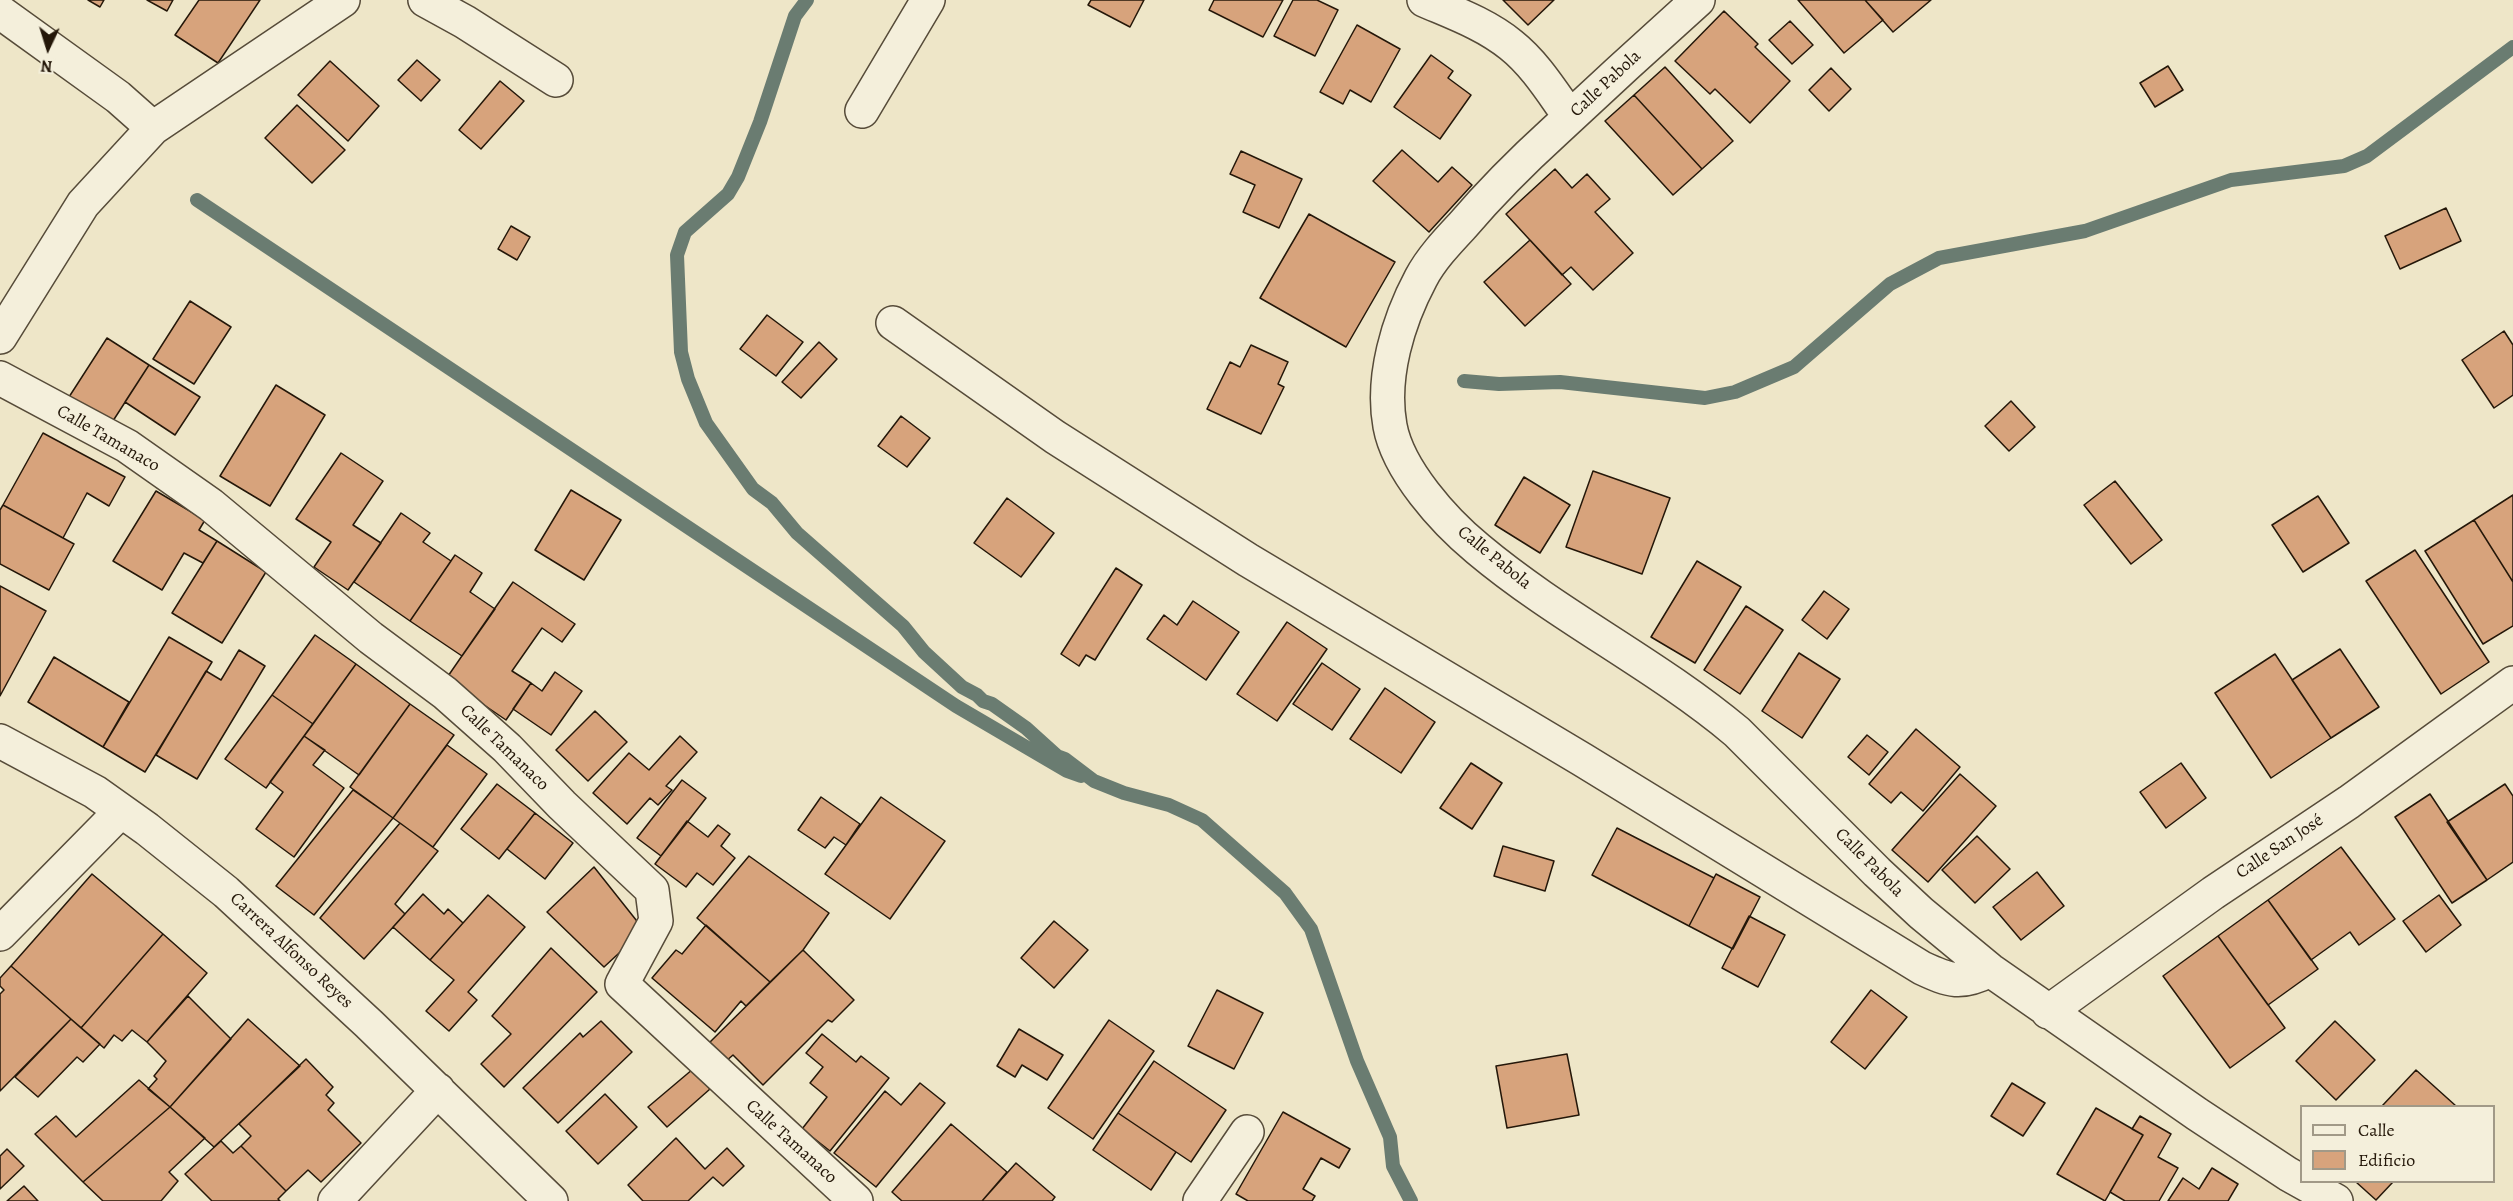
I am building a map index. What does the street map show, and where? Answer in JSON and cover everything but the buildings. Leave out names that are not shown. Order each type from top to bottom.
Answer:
[{"type":"street","points":[[0,337],[83,204],[153,128],[343,0]]},
{"type":"street","points":[[426,0],[556,80]]},
{"type":"street","points":[[862,111],[928,0]]},
{"type":"street","points":[[1424,0],[1475,21],[1513,46],[1532,66],[1570,117]]},
{"type":"street","name":"Calle Pabola","points":[[1698,0],[1507,175],[1438,252],[1421,277],[1396,339],[1389,380],[1387,398],[1390,428],[1400,453],[1421,489],[1448,521],[1478,549],[1558,608],[1714,713],[1779,773],[1921,913],[1990,970],[2260,1156],[2300,1180]]},
{"type":"street","points":[[0,12],[118,97],[153,128]]},
{"type":"street","points":[[892,322],[1055,437],[1248,560],[1583,760],[1922,968],[1950,981],[1972,979],[1990,970]]},
{"type":"street","name":"Calle Tamanaco","points":[[0,378],[127,446],[211,505],[371,638],[445,693],[507,748],[562,805],[652,890],[656,921],[622,984],[856,1201]]},
{"type":"street","name":"Calle San José","points":[[2048,1012],[2213,893],[2349,802],[2513,683]]},
{"type":"street","name":"Carrera Alfonso Reyes","points":[[0,741],[85,787],[121,811],[235,899],[293,951],[551,1201]]},
{"type":"street","points":[[0,934],[121,811]]},
{"type":"street","points":[[335,1201],[438,1090]]},
{"type":"street","points":[[1200,1201],[1248,1132]]},
{"type":"street","name":"Calle Pabola","points":[[2306,1183],[2336,1201]]},
{"type":"waterway","points":[[807,0],[795,16],[760,122],[738,177],[728,194],[685,232],[677,255],[681,352],[688,379],[706,423],[753,489],[772,503],[797,533],[903,626],[924,652],[962,687],[983,701],[992,704],[1026,728],[1057,756],[1065,759],[1094,781],[1124,793],[1169,805],[1202,820],[1285,893],[1311,929],[1357,1061],[1390,1137],[1393,1166],[1411,1201]]},
{"type":"waterway","points":[[1464,381],[1499,384],[1560,382],[1705,398],[1735,392],[1794,367],[1890,284],[1939,258],[2085,231],[2231,180],[2344,166],[2367,156],[2513,47]]},
{"type":"waterway","points":[[197,200],[956,706],[1067,771],[1081,776]]}]
